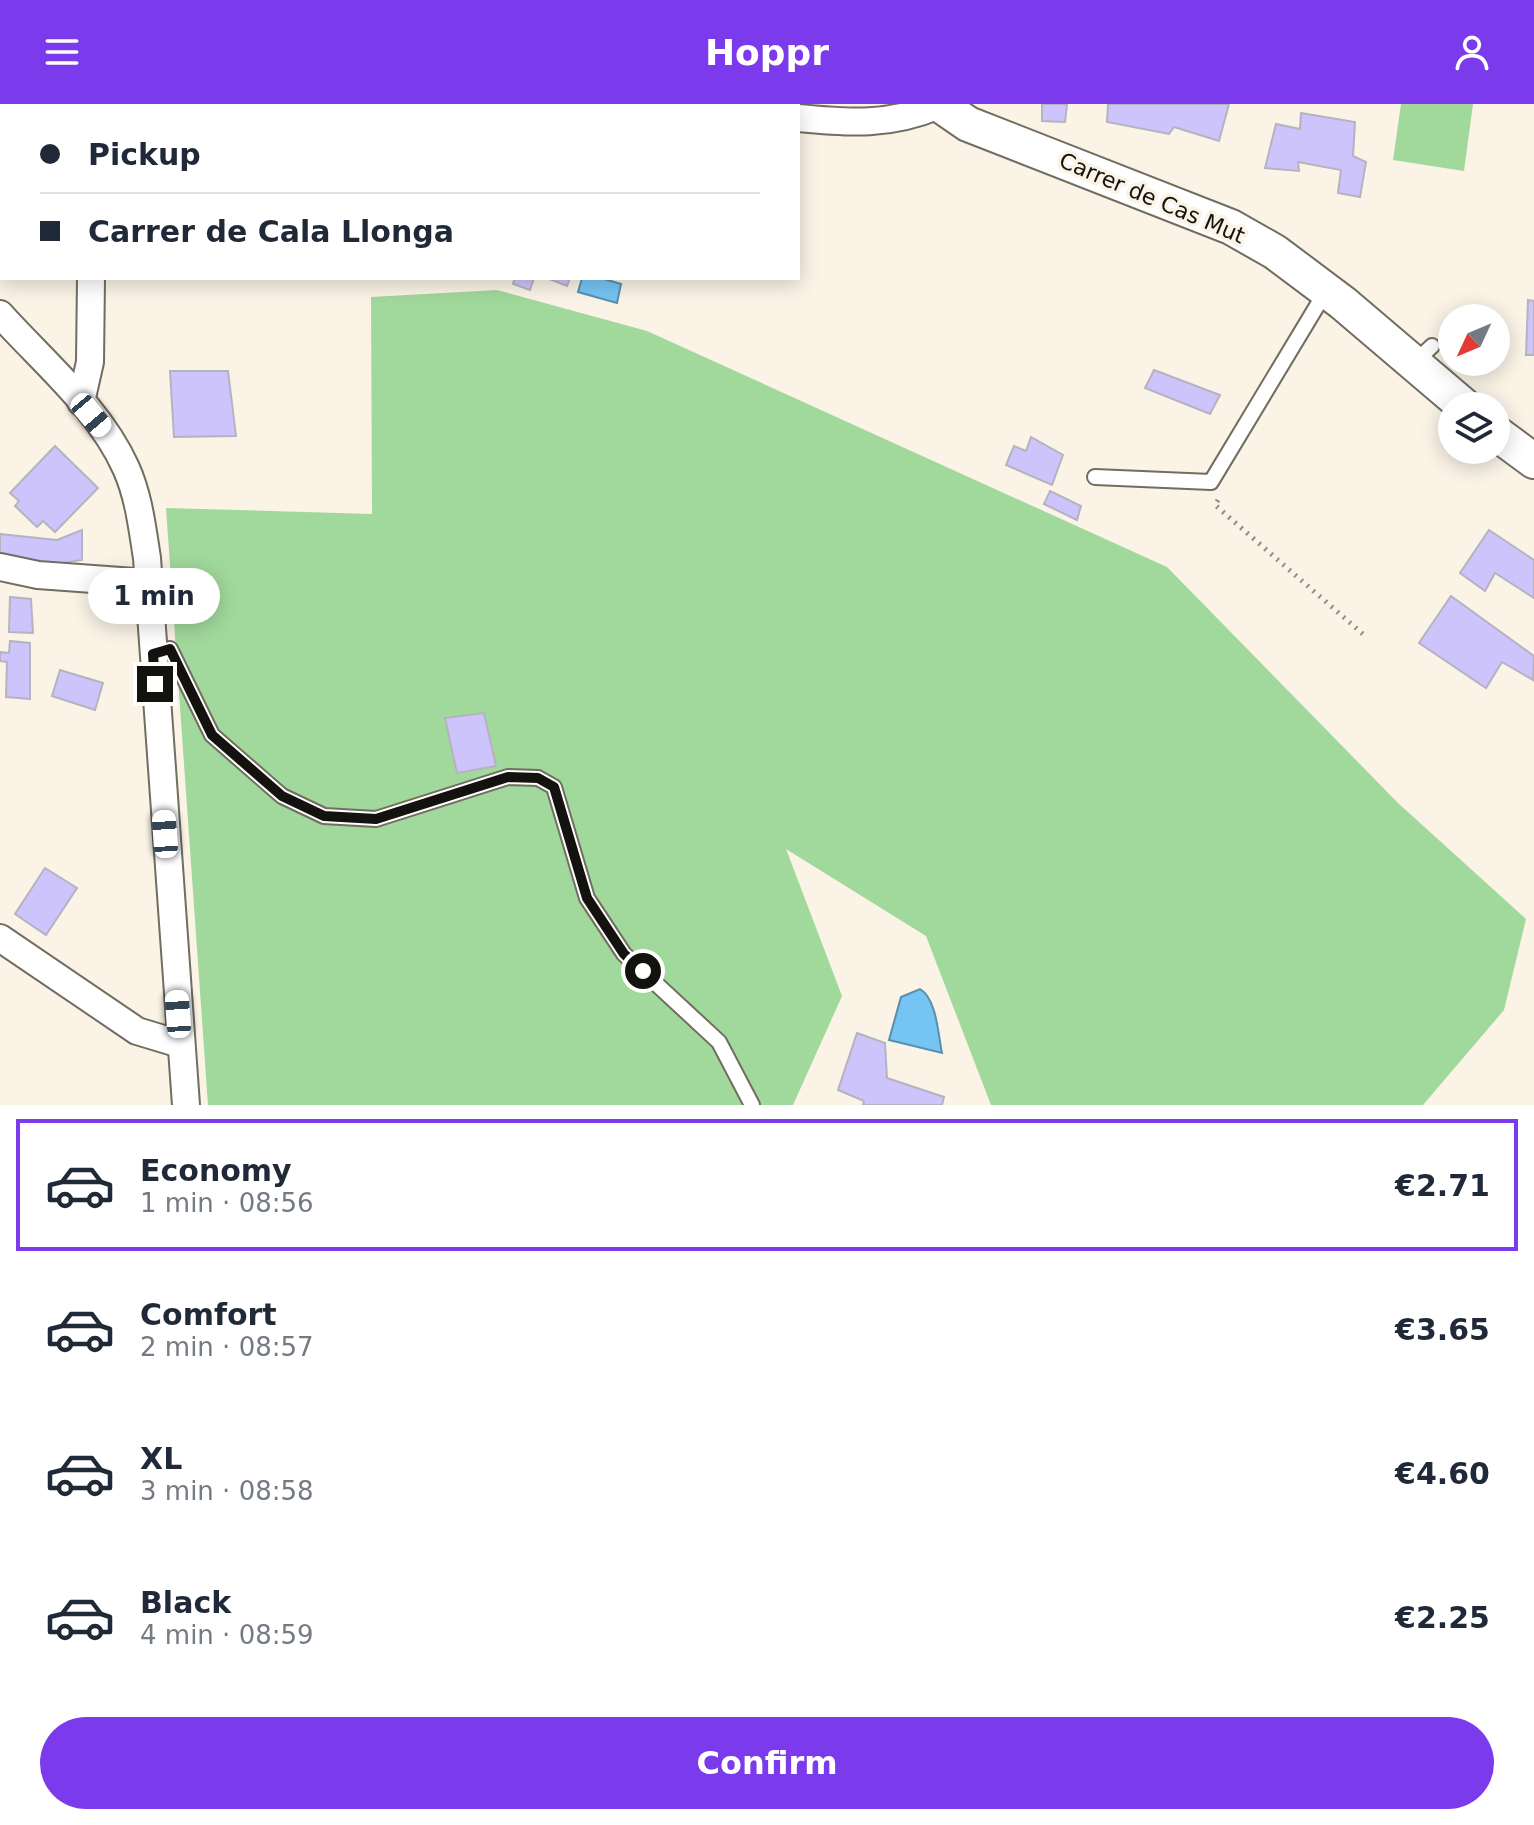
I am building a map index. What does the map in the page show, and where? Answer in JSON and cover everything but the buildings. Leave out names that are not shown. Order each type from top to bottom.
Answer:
[{"type":"street","points":[[800,118],[867,124],[920,113],[939,105]]},
{"type":"street","name":"Carrer de Cas Mut","points":[[939,105],[968,124],[1231,227],[1275,252],[1423,355],[1453,392]]},
{"type":"street","points":[[81,402],[90,362],[91,280]]},
{"type":"street","points":[[0,314],[102,427],[125,467],[140,508],[186,1105]]},
{"type":"street","points":[[1510,443],[1534,461]]},
{"type":"street","points":[[0,567],[38,575],[148,583]]},
{"type":"street","points":[[0,938],[137,1031],[180,1044]]},
{"type":"lane","points":[[1095,477],[1211,482],[1326,290]]},
{"type":"lane","points":[[153,654],[170,649],[212,735],[282,796],[324,816],[376,819],[508,777],[538,778],[554,787],[587,898],[624,954],[719,1042],[752,1105]]},
{"type":"path","points":[[1215,505],[1364,635]]},
{"type":"green space","points":[[1401,104],[1473,104],[1464,171],[1393,160]]},
{"type":"green space","points":[[497,290],[647,331],[1167,567],[1398,803],[1526,919],[1504,1010],[1423,1105],[991,1105],[926,936],[786,849],[842,996],[793,1105],[208,1105],[166,508],[372,514],[371,297]]},
{"type":"water","points":[[581,280],[608,280],[621,284],[617,303],[578,292]]},
{"type":"water","points":[[920,989],[933,1009],[942,1053],[889,1040],[901,997]]},
{"type":"route","points":[[155,684],[153,654],[170,649],[212,735],[282,796],[324,816],[376,819],[508,777],[538,778],[554,787],[577,855],[587,898],[624,954],[643,971]]}]
